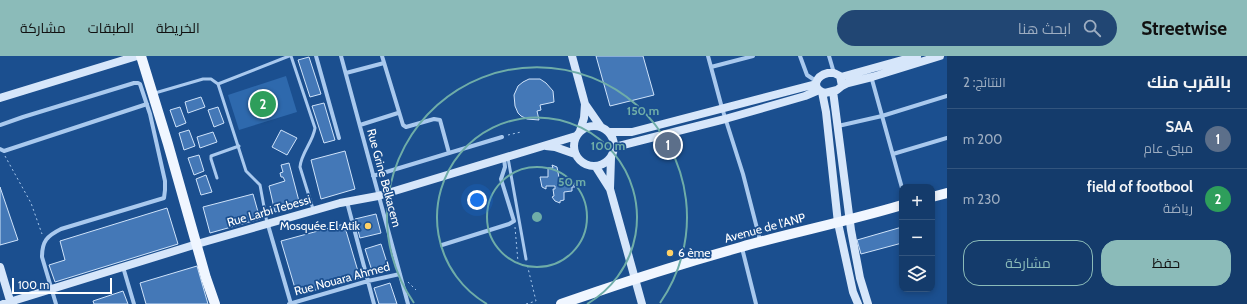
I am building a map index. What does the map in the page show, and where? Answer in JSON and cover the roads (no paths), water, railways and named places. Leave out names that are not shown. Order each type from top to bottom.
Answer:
[{"type":"main road","points":[[141,56],[215,304]]},
{"type":"main road","points":[[935,196],[947,194]]},
{"type":"main road","name":"Avenue de l'ANP","points":[[561,304],[636,278],[742,247],[850,220],[899,206]]},
{"type":"street","points":[[0,98],[137,56]]},
{"type":"street","points":[[316,56],[339,138]]},
{"type":"street","name":"Rue Grine Belkacem","points":[[342,56],[378,196],[408,304]]},
{"type":"street","points":[[382,56],[402,124],[405,127],[434,119],[440,120],[449,153]]},
{"type":"street","points":[[572,56],[585,104],[584,118],[574,148],[575,154]]},
{"type":"street","points":[[708,56],[725,119],[743,174],[761,242]]},
{"type":"street","points":[[711,67],[753,56]]},
{"type":"street","points":[[800,56],[807,75],[818,87],[826,112],[838,223],[853,292],[858,304]]},
{"type":"street","points":[[829,56],[842,86]]},
{"type":"street","points":[[578,134],[590,126],[601,127],[610,132],[632,132],[722,108],[818,87],[833,91],[848,83],[917,56]]},
{"type":"street","points":[[818,87],[821,75],[870,74],[940,56]]},
{"type":"street","points":[[346,73],[384,63]]},
{"type":"street","points":[[870,74],[901,184]]},
{"type":"street","points":[[0,125],[134,83],[140,84],[147,104],[165,181],[164,198],[60,229],[45,240],[42,249],[42,257],[56,304]]},
{"type":"street","points":[[615,147],[725,119],[818,87]]},
{"type":"street","points":[[833,91],[850,220],[860,278],[868,304]]},
{"type":"street","points":[[837,126],[882,116],[947,96]]},
{"type":"street","points":[[1,150],[4,151],[147,104]]},
{"type":"street","points":[[585,104],[601,127]]},
{"type":"street","points":[[360,125],[398,113]]},
{"type":"street","points":[[610,132],[614,139],[615,147],[611,158],[610,189]]},
{"type":"street","name":"Rue Larbi Tebessi","points":[[8,303],[52,288],[197,244],[313,211],[378,196],[578,134]]},
{"type":"street","points":[[373,176],[502,137]]},
{"type":"street","points":[[893,154],[947,138]]},
{"type":"street","points":[[544,145],[575,154],[584,164],[596,166],[602,165],[611,158]]},
{"type":"street","points":[[442,245],[509,224],[514,221],[501,179],[505,167],[506,157]]},
{"type":"street","points":[[596,166],[610,189],[642,304]]},
{"type":"street","points":[[833,168],[843,168]]},
{"type":"street","points":[[347,202],[374,304]]},
{"type":"street","points":[[268,225],[290,304]]},
{"type":"street","points":[[742,247],[756,304]]},
{"type":"street","points":[[0,267],[8,303]]},
{"type":"street","points":[[123,267],[134,304]]},
{"type":"street","name":"Rue Nouara Ahmed","points":[[290,304],[368,281],[400,274]]},
{"type":"lane","points":[[218,84],[290,56],[315,128],[314,135],[301,161],[300,167],[313,211]]},
{"type":"lane","points":[[153,94],[203,79],[211,79],[218,84],[246,171],[260,185],[268,225]]},
{"type":"lane","points":[[217,178],[211,159],[212,156],[239,146]]},
{"type":"lane","points":[[506,157],[526,259]]},
{"type":"place","name":"field of footbool","points":[[263,104]]},
{"type":"place","name":"SAA","points":[[668,145]]},
{"type":"place","name":"Mosquée El Atik","points":[[368,226]]},
{"type":"place","name":"6 ème","points":[[670,253]]}]
